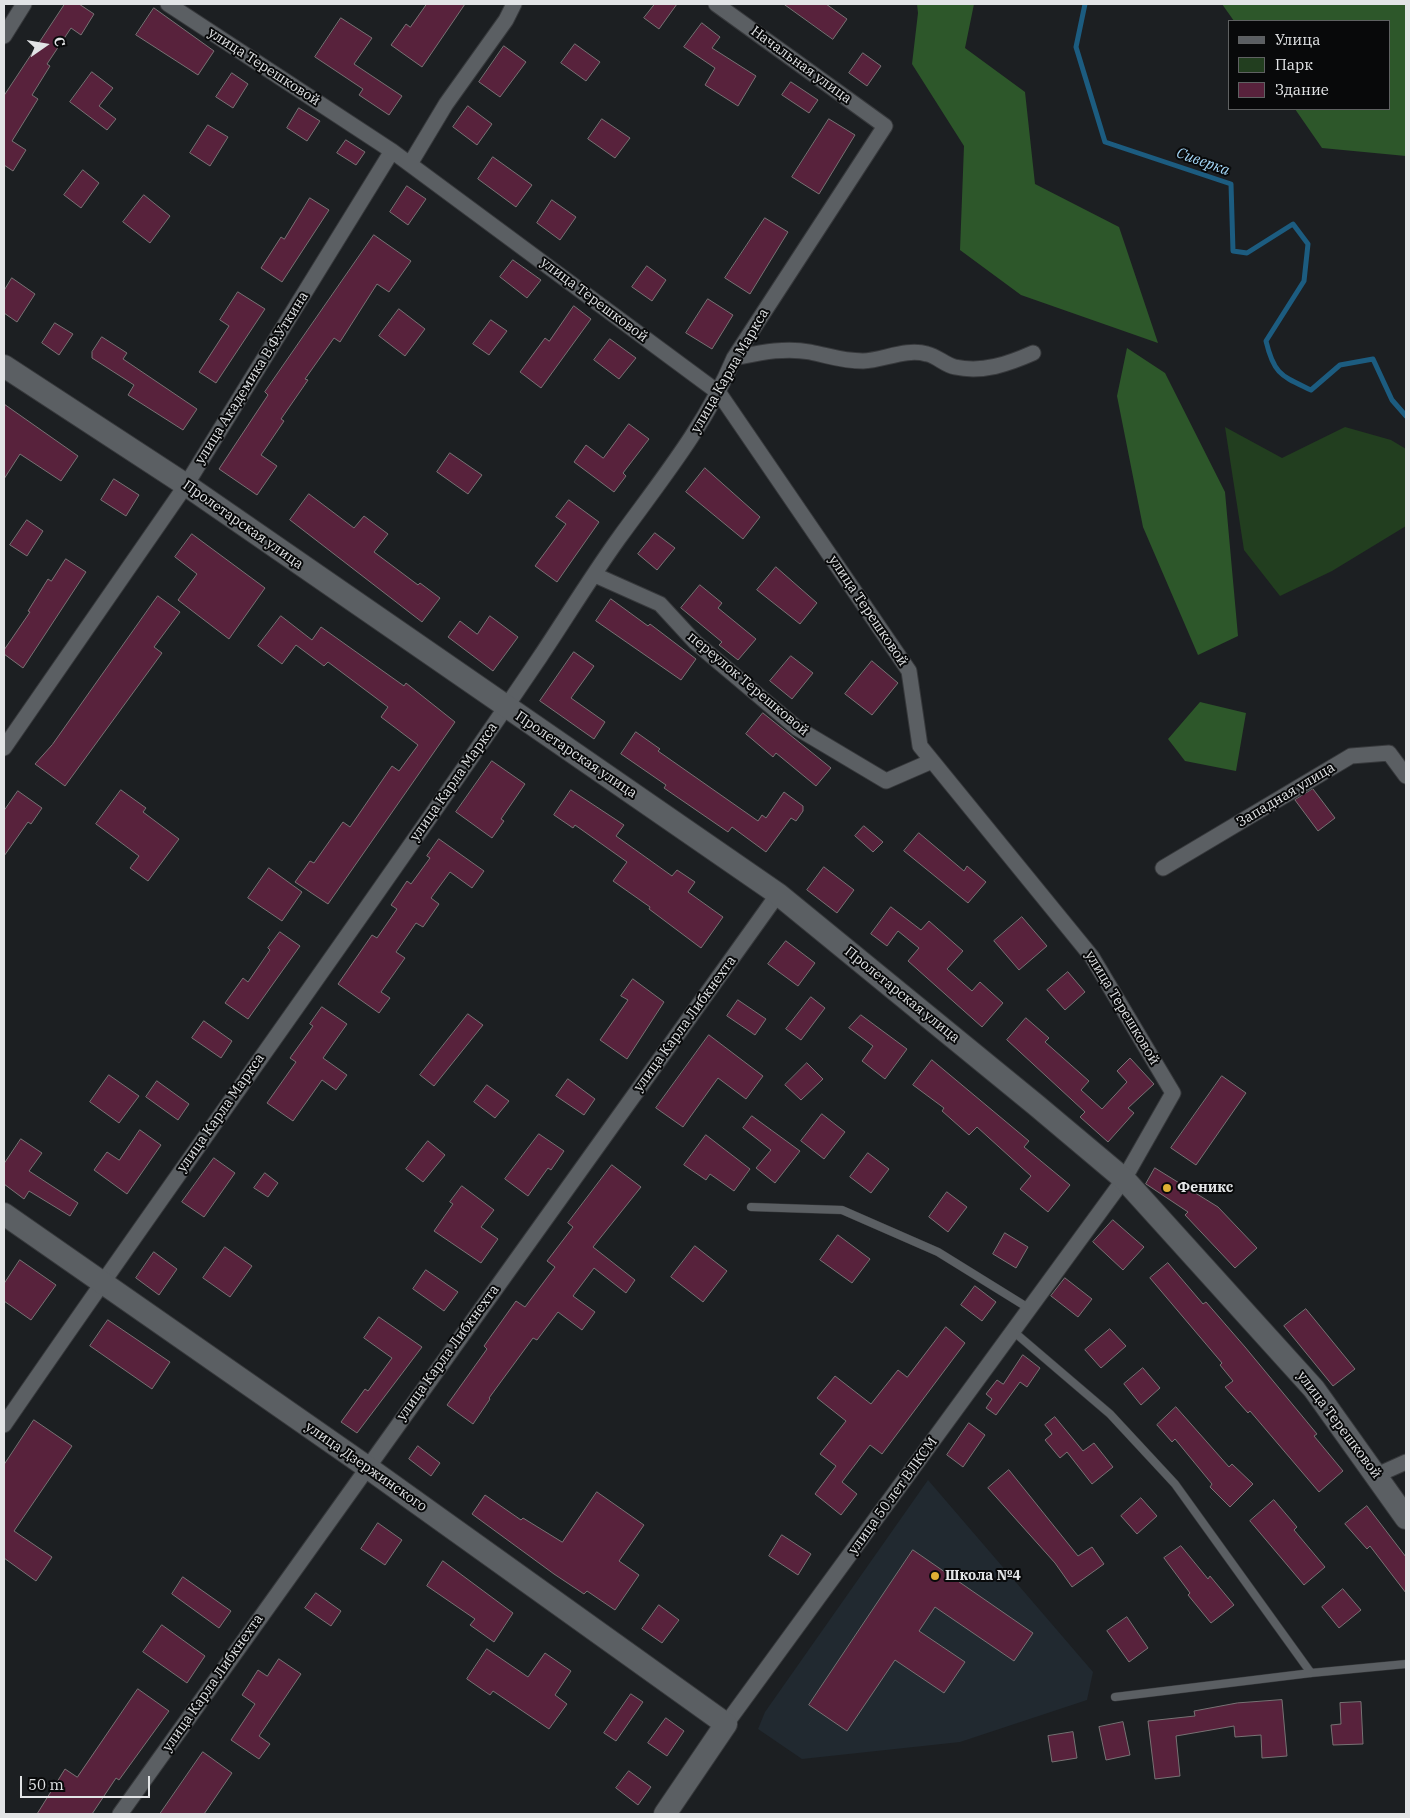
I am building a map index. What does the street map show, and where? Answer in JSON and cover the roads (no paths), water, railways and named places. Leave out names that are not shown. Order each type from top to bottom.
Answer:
[{"type":"main road","name":"Пролетарская улица","points":[[4,366],[186,485],[778,894],[1124,1179]]},
{"type":"main road","name":"улица Терешковой","points":[[1124,1179],[1314,1389],[1406,1518]]},
{"type":"main road","name":"улица Дзержинского","points":[[4,1214],[366,1467],[726,1724]]},
{"type":"main road","name":"улица 50 лет ВЛКСМ","points":[[665,1814],[726,1724]]},
{"type":"street","points":[[4,36],[24,4]]},
{"type":"street","name":"улица Терешковой","points":[[168,4],[392,151],[720,393],[910,671],[920,746],[1092,956],[1173,1093],[1124,1179]]},
{"type":"street","points":[[410,164],[446,104],[506,20],[514,4]]},
{"type":"street","name":"Начальная улица","points":[[716,4],[885,126]]},
{"type":"street","name":"улица Карла Маркса","points":[[4,1425],[101,1283],[506,707],[595,575],[699,427],[720,393],[734,358],[885,126]]},
{"type":"street","name":"улица Академика В.Ф.Уткина","points":[[4,748],[186,485],[392,151]]},
{"type":"street","points":[[734,358],[778,350],[810,352],[836,359],[865,361],[899,354],[927,354],[954,367],[995,368],[1033,353]]},
{"type":"street","name":"переулок Терешковой","points":[[595,575],[660,604],[695,642],[797,728],[886,781],[932,761]]},
{"type":"street","name":"Западная улица","points":[[1163,868],[1351,756],[1389,753],[1406,776]]},
{"type":"street","name":"улица Карла Либкнехта","points":[[120,1814],[366,1467],[778,894]]},
{"type":"street","name":"улица 50 лет ВЛКСМ","points":[[726,1724],[1124,1179]]},
{"type":"street","points":[[1377,1475],[1406,1462]]},
{"type":"lane","points":[[751,1207],[842,1210],[938,1252],[1030,1309]]},
{"type":"lane","points":[[1014,1332],[1110,1414],[1175,1484],[1311,1673]]},
{"type":"lane","points":[[1115,1697],[1311,1673],[1406,1664]]},
{"type":"waterway","name":"Сиверка","points":[[1085,4],[1076,47],[1105,142],[1231,184],[1233,251],[1247,253],[1293,224],[1308,244],[1304,281],[1266,341],[1276,368],[1286,377],[1311,390],[1340,365],[1373,359],[1392,400],[1406,416]]},
{"type":"place","name":"Феникс","points":[[1167,1188]]},
{"type":"place","name":"Школа №4","points":[[935,1576]]}]
